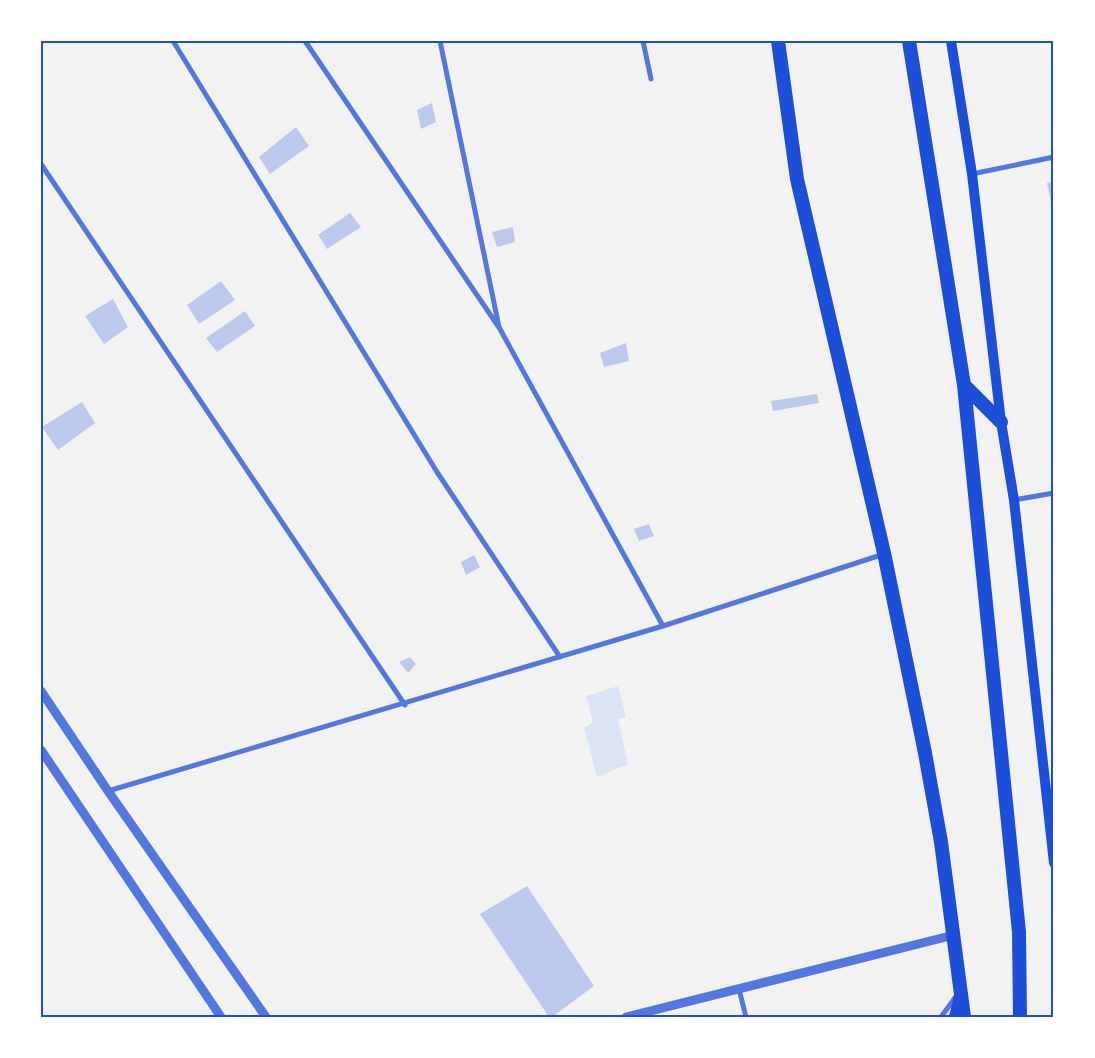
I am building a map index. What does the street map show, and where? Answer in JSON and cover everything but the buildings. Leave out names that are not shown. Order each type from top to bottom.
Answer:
[{"type":"highway","points":[[778,41],[797,179],[884,553],[930,780],[954,935],[964,1017]]},
{"type":"highway","points":[[909,41],[964,385],[1019,932],[1020,1017]]},
{"type":"highway","points":[[964,385],[1001,422]]},
{"type":"main road","points":[[951,41],[972,174],[1001,422],[1014,500],[1054,863]]},
{"type":"main road","points":[[954,1017],[960,990]]},
{"type":"street","points":[[173,41],[437,472],[560,657]]},
{"type":"street","points":[[305,41],[500,329],[663,626]]},
{"type":"street","points":[[440,41],[500,329]]},
{"type":"street","points":[[643,41],[651,78]]},
{"type":"street","points":[[972,174],[1054,157]]},
{"type":"street","points":[[41,164],[405,704]]},
{"type":"street","points":[[1014,500],[1054,493]]},
{"type":"street","points":[[108,791],[663,626],[884,553]]},
{"type":"street","points":[[41,691],[108,791],[266,1017]]},
{"type":"street","points":[[41,750],[221,1017]]},
{"type":"street","points":[[626,1017],[954,935]]},
{"type":"street","points":[[738,988],[746,1017]]},
{"type":"street","points":[[941,1017],[960,990]]},
{"type":"shaded area","points":[[618,686],[626,717],[618,719],[628,764],[597,777],[584,728],[593,722],[586,696]]}]
